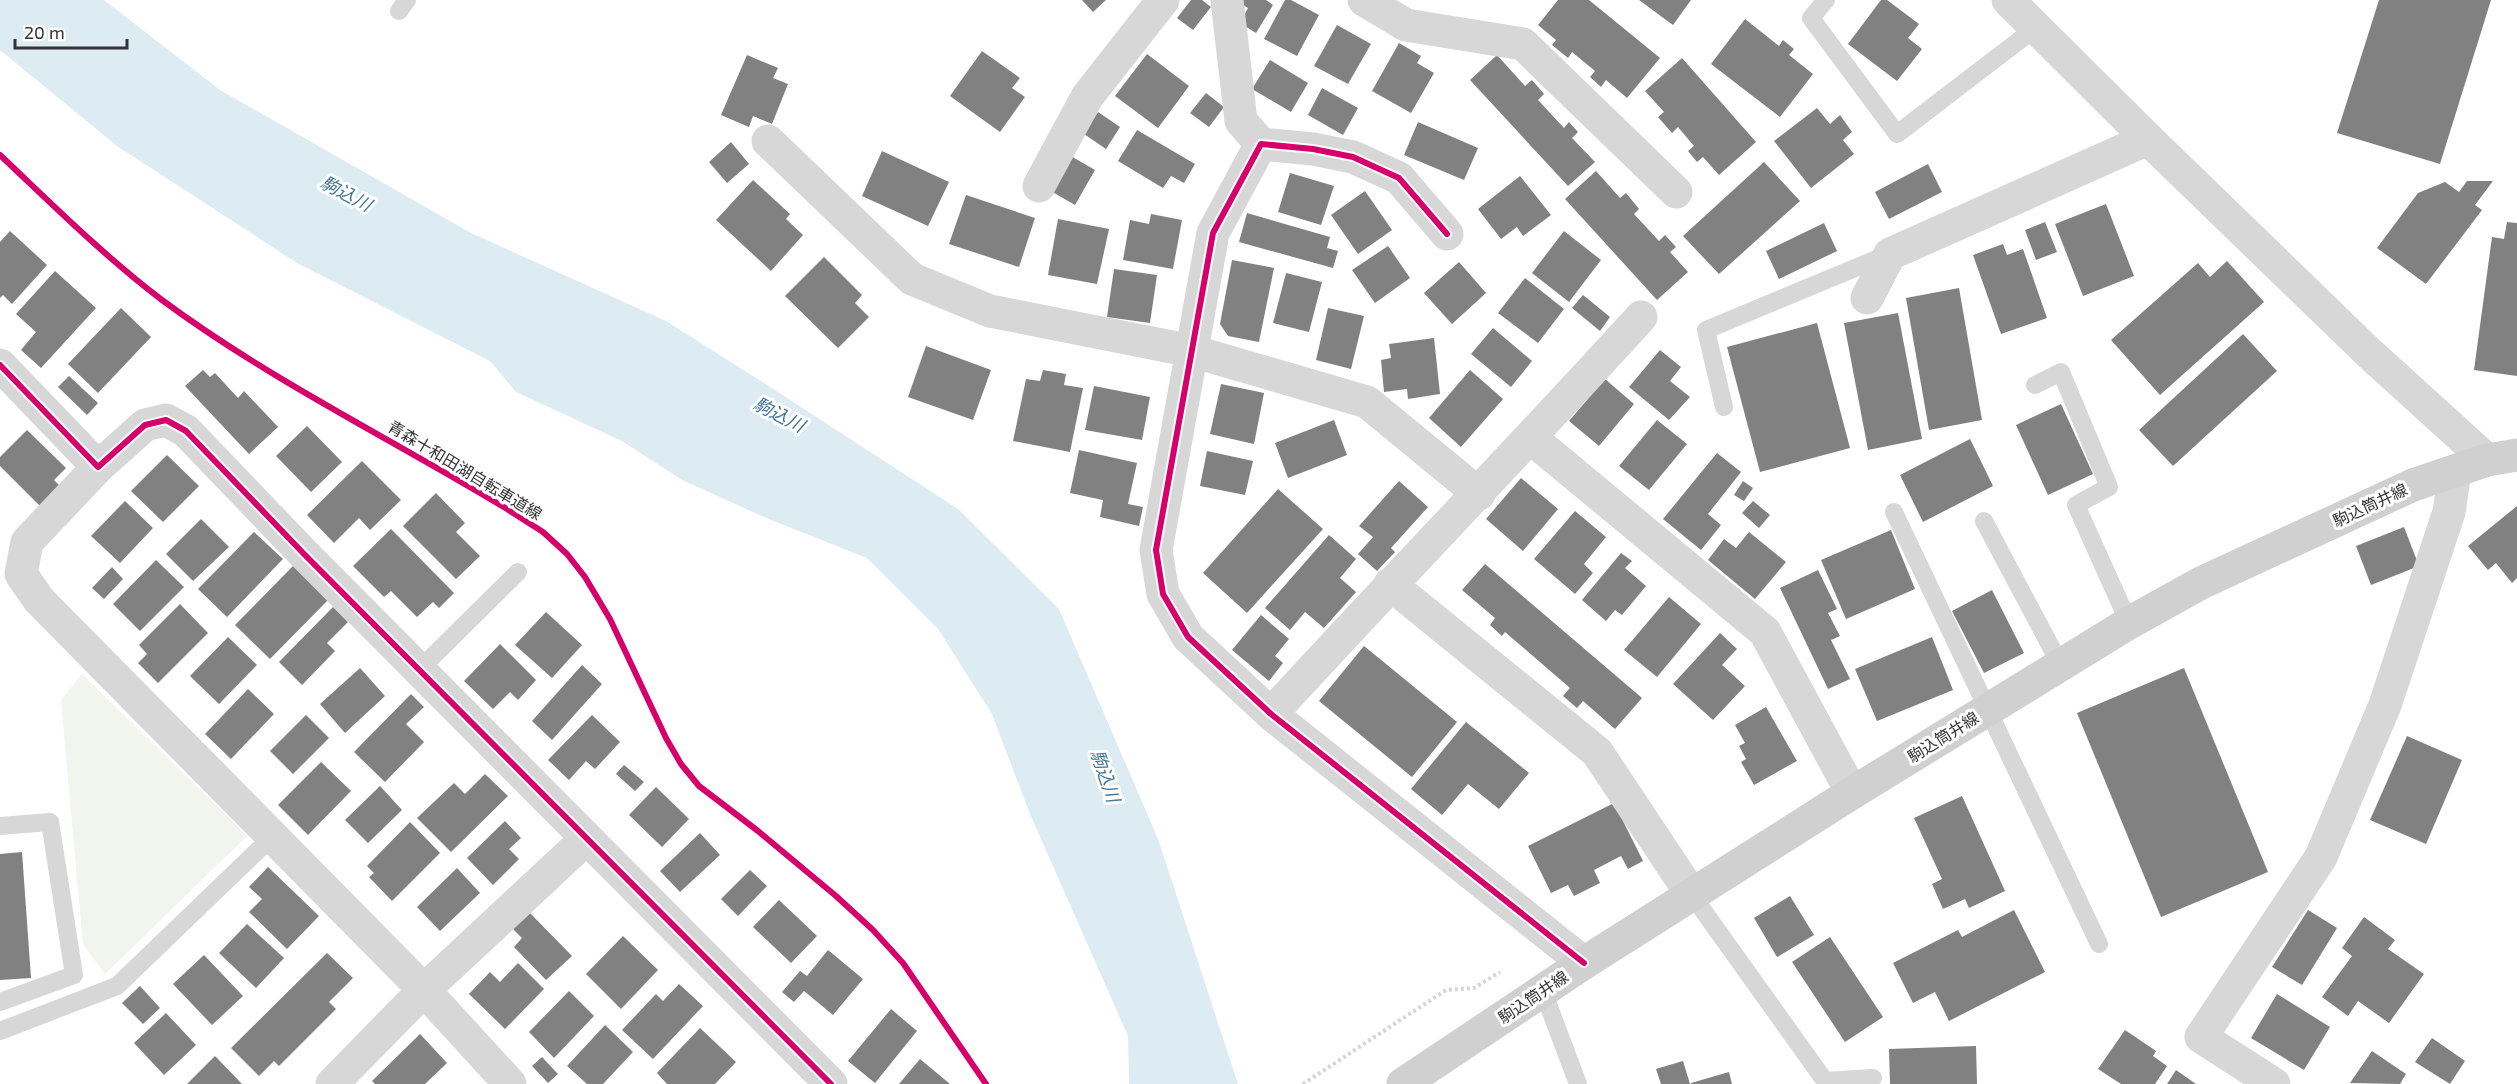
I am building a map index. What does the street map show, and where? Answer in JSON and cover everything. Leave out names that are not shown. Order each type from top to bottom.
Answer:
[{"type":"main road","name":"駒込筒井線","points":[[1403,1084],[1584,963],[1852,793],[2129,623],[2201,583],[2413,486],[2502,458]]},
{"type":"street","points":[[1039,186],[1087,97],[1163,0]]},
{"type":"street","points":[[1227,0],[1241,121],[1261,144],[1313,149],[1353,157],[1400,178],[1447,234]]},
{"type":"street","points":[[1364,0],[1406,25],[1523,45],[1676,192]]},
{"type":"street","points":[[2008,0],[2368,352],[2502,458]]},
{"type":"street","points":[[1867,298],[1890,254],[2148,139]]},
{"type":"street","points":[[768,141],[912,279],[990,311],[1192,351],[1367,402],[1479,494]]},
{"type":"street","points":[[1261,144],[1213,233],[1156,550],[1162,594],[1188,637],[1271,714],[1584,963]]},
{"type":"street","points":[[1271,714],[1390,584],[1479,494],[1641,318]]},
{"type":"street","points":[[0,365],[98,467]]},
{"type":"street","points":[[510,1084],[424,990],[39,600],[21,574],[27,542],[98,467],[145,425],[166,420],[186,431],[586,839],[831,1084]]},
{"type":"street","points":[[1531,438],[1765,632],[1852,793]]},
{"type":"street","points":[[2274,1084],[2201,1037],[2320,857],[2385,705],[2450,512],[2455,471]]},
{"type":"street","points":[[1390,584],[1597,752],[1692,895]]},
{"type":"street","points":[[332,1084],[424,990],[586,839]]},
{"type":"lane","points":[[1826,0],[1811,18],[1897,134],[2037,27]]},
{"type":"lane","points":[[1724,407],[1706,330],[1890,254]]},
{"type":"lane","points":[[2035,385],[2061,372],[2109,487],[2076,505],[2129,623]]},
{"type":"lane","points":[[1894,512],[2099,944]]},
{"type":"lane","points":[[1984,521],[2060,664]]},
{"type":"lane","points":[[420,670],[518,572]]},
{"type":"lane","points":[[0,826],[50,822],[74,975],[0,1002]]},
{"type":"lane","points":[[0,1032],[117,986],[273,836]]},
{"type":"lane","points":[[1692,895],[1825,1081],[1873,1078]]},
{"type":"lane","points":[[1543,991],[1578,1084]]},
{"type":"path","points":[[1303,1084],[1446,990],[1474,988],[1504,970]]},
{"type":"shaded area","points":[[82,674],[247,836],[105,974],[83,944],[61,700]]},
{"type":"water","name":"駒込川","points":[[0,0],[104,0],[220,90],[471,233],[666,321],[958,509],[1059,609],[1158,839],[1238,1084],[1129,1084],[1128,1036],[1030,814],[992,714],[938,629],[867,558],[771,520],[682,480],[622,441],[516,392],[490,361],[297,263],[117,146],[0,50]]},
{"type":"building","points":[[1082,0],[1106,0],[1093,12]]},
{"type":"building","points":[[1191,0],[1202,0],[1211,7],[1193,30],[1177,18]]},
{"type":"building","points":[[1235,0],[1266,0],[1273,5],[1256,33],[1240,23],[1248,8]]},
{"type":"building","points":[[1285,0],[1291,0],[1319,15],[1297,56],[1264,39]]},
{"type":"building","points":[[1558,0],[1589,0],[1660,58],[1627,98],[1606,80],[1601,87],[1590,77],[1595,71],[1572,52],[1568,58],[1552,45],[1556,40],[1538,25]]},
{"type":"building","points":[[1639,0],[1691,0],[1673,25]]},
{"type":"building","points":[[1881,0],[1887,0],[1919,24],[1908,38],[1922,49],[1897,81],[1848,44]]},
{"type":"building","points":[[2379,0],[2491,0],[2440,164],[2337,133]]},
{"type":"building","points":[[1745,19],[1779,46],[1783,40],[1794,49],[1789,55],[1813,74],[1780,117],[1711,64]]},
{"type":"building","points":[[1337,25],[1371,44],[1348,84],[1314,66]]},
{"type":"building","points":[[1399,43],[1421,56],[1417,63],[1434,73],[1411,113],[1372,91]]},
{"type":"building","points":[[982,51],[1020,78],[1012,88],[1025,97],[1000,132],[950,96]]},
{"type":"building","points":[[1147,54],[1189,86],[1158,128],[1115,96]]},
{"type":"building","points":[[747,55],[778,68],[773,78],[788,84],[772,124],[753,116],[749,127],[721,115]]},
{"type":"building","points":[[1497,55],[1525,86],[1532,80],[1544,94],[1538,100],[1564,128],[1569,122],[1578,132],[1572,138],[1595,162],[1568,186],[1470,80]]},
{"type":"building","points":[[1682,58],[1756,142],[1719,175],[1703,157],[1697,162],[1688,151],[1694,146],[1678,127],[1672,133],[1658,117],[1664,112],[1645,91]]},
{"type":"building","points":[[1270,60],[1308,83],[1291,112],[1252,89]]},
{"type":"building","points":[[1322,88],[1358,108],[1343,135],[1308,115]]},
{"type":"building","points":[[1206,93],[1224,107],[1209,127],[1190,113]]},
{"type":"building","points":[[1817,108],[1830,124],[1840,115],[1852,132],[1843,140],[1854,154],[1811,188],[1774,141]]},
{"type":"building","points":[[1098,112],[1120,127],[1106,149],[1084,134]]},
{"type":"building","points":[[1418,122],[1478,148],[1464,180],[1404,155]]},
{"type":"building","points":[[1137,130],[1195,164],[1184,183],[1171,176],[1163,188],[1118,161]]},
{"type":"building","points":[[731,142],[749,164],[727,183],[709,162]]},
{"type":"building","points":[[882,151],[949,182],[928,226],[862,196]]},
{"type":"building","points":[[1069,155],[1095,170],[1075,205],[1049,190]]},
{"type":"building","points":[[1764,162],[1800,201],[1719,274],[1683,236]]},
{"type":"building","points":[[1928,164],[1942,192],[1889,219],[1875,192]]},
{"type":"building","points":[[1596,171],[1620,198],[1626,193],[1639,209],[1634,214],[1659,241],[1665,235],[1676,247],[1670,252],[1688,272],[1657,300],[1565,199]]},
{"type":"building","points":[[1290,173],[1334,186],[1321,225],[1278,212]]},
{"type":"building","points":[[1520,176],[1551,215],[1523,236],[1517,227],[1501,239],[1478,209]]},
{"type":"building","points":[[753,180],[790,214],[786,219],[803,235],[771,271],[716,220]]},
{"type":"building","points":[[2467,181],[2493,181],[2475,205],[2482,210],[2426,284],[2377,248],[2418,193],[2445,182],[2459,192]]},
{"type":"building","points":[[1365,191],[1392,230],[1358,254],[1331,215]]},
{"type":"building","points":[[966,195],[1035,218],[1019,267],[949,244]]},
{"type":"building","points":[[2106,204],[2134,276],[2083,296],[2055,224]]},
{"type":"building","points":[[1247,213],[1330,237],[1327,248],[1338,251],[1333,268],[1239,242]]},
{"type":"building","points":[[1151,214],[1182,220],[1173,269],[1123,260],[1130,220],[1149,224]]},
{"type":"building","points":[[1058,219],[1109,229],[1097,284],[1048,275]]},
{"type":"building","points":[[2045,222],[2057,252],[2036,260],[2025,230]]},
{"type":"building","points":[[2507,222],[2517,223],[2517,376],[2474,370],[2492,237],[2504,239]]},
{"type":"building","points":[[1824,223],[1837,251],[1779,279],[1766,251]]},
{"type":"building","points":[[10,231],[47,265],[12,304],[3,295],[0,298],[0,242]]},
{"type":"building","points":[[1564,231],[1601,260],[1569,302],[1532,273]]},
{"type":"building","points":[[2003,244],[2007,255],[2023,249],[2047,318],[2001,334],[1973,255]]},
{"type":"building","points":[[1388,246],[1410,278],[1375,303],[1352,270]]},
{"type":"building","points":[[824,257],[862,295],[855,303],[869,317],[838,348],[785,296]]},
{"type":"building","points":[[1232,260],[1274,268],[1259,342],[1228,336],[1220,324]]},
{"type":"building","points":[[2227,261],[2264,302],[2160,395],[2111,340],[2198,263],[2210,277]]},
{"type":"building","points":[[1459,262],[1486,293],[1452,324],[1424,293]]},
{"type":"building","points":[[1114,269],[1157,275],[1150,323],[1107,317]]},
{"type":"building","points":[[55,271],[96,308],[41,368],[21,350],[36,332],[16,314]]},
{"type":"building","points":[[1286,273],[1322,282],[1309,332],[1273,323]]},
{"type":"building","points":[[1525,278],[1564,309],[1538,343],[1498,313]]},
{"type":"building","points":[[1959,288],[1982,420],[1929,430],[1906,298]]},
{"type":"building","points":[[1583,295],[1610,317],[1600,331],[1572,308]]},
{"type":"building","points":[[121,308],[151,337],[98,393],[68,364]]},
{"type":"building","points":[[1328,308],[1364,316],[1351,369],[1316,360]]},
{"type":"building","points":[[1898,313],[1922,439],[1868,450],[1844,323]]},
{"type":"building","points":[[1817,323],[1850,448],[1760,472],[1727,347]]},
{"type":"building","points":[[1493,328],[1532,361],[1511,387],[1471,354]]},
{"type":"building","points":[[2243,334],[2277,371],[2173,466],[2139,430]]},
{"type":"building","points":[[1434,338],[1440,394],[1408,399],[1407,389],[1384,392],[1381,360],[1391,358],[1389,344]]},
{"type":"building","points":[[926,346],[991,370],[973,420],[908,397]]},
{"type":"building","points":[[1660,350],[1681,367],[1670,381],[1690,397],[1669,420],[1629,387]]},
{"type":"building","points":[[203,370],[210,377],[215,373],[238,398],[244,391],[278,427],[249,454],[185,386]]},
{"type":"building","points":[[1043,370],[1066,374],[1064,385],[1083,388],[1070,452],[1013,441],[1026,379],[1040,381]]},
{"type":"building","points":[[1470,370],[1503,399],[1461,447],[1429,418]]},
{"type":"building","points":[[69,376],[98,403],[87,415],[58,387]]},
{"type":"building","points":[[1605,379],[1634,404],[1599,446],[1569,421]]},
{"type":"building","points":[[1221,384],[1264,393],[1254,444],[1210,434]]},
{"type":"building","points":[[1094,386],[1150,397],[1142,440],[1085,430]]},
{"type":"building","points":[[2061,404],[2093,474],[2048,495],[2016,425]]},
{"type":"building","points":[[1334,420],[1347,455],[1288,478],[1275,443]]},
{"type":"building","points":[[1657,420],[1687,444],[1649,490],[1619,466]]},
{"type":"building","points":[[307,426],[342,462],[311,492],[276,456]]},
{"type":"building","points":[[27,430],[66,468],[54,480],[63,489],[43,509],[0,466],[0,457]]},
{"type":"building","points":[[1970,439],[1993,486],[1923,522],[1900,475]]},
{"type":"building","points":[[1079,450],[1137,463],[1128,504],[1143,507],[1139,526],[1100,517],[1103,500],[1070,493]]},
{"type":"building","points":[[1207,451],[1253,461],[1245,495],[1200,486]]},
{"type":"building","points":[[1717,453],[1741,472],[1708,514],[1721,525],[1701,550],[1663,519]]},
{"type":"building","points":[[167,455],[199,486],[163,522],[131,491]]},
{"type":"building","points":[[362,461],[401,500],[370,530],[359,518],[334,543],[307,515]]},
{"type":"building","points":[[1521,478],[1558,509],[1523,551],[1486,519]]},
{"type":"building","points":[[1399,481],[1428,507],[1391,548],[1395,552],[1377,571],[1358,554],[1373,537],[1359,526]]},
{"type":"building","points":[[1743,481],[1753,488],[1744,501],[1734,495]]},
{"type":"building","points":[[1278,489],[1323,529],[1247,613],[1203,573]]},
{"type":"building","points":[[436,493],[465,523],[456,532],[480,556],[456,579],[403,526]]},
{"type":"building","points":[[125,501],[153,528],[120,563],[91,536]]},
{"type":"building","points":[[1753,501],[1770,515],[1759,528],[1742,513]]},
{"type":"building","points":[[2517,506],[2517,578],[2512,583],[2496,563],[2488,570],[2468,546]]},
{"type":"building","points":[[1575,511],[1606,537],[1584,564],[1593,573],[1575,594],[1534,559]]},
{"type":"building","points":[[201,519],[229,547],[193,581],[166,554]]},
{"type":"building","points":[[2404,527],[2419,566],[2371,585],[2356,546]]},
{"type":"building","points":[[391,529],[454,593],[439,608],[433,602],[417,617],[391,591],[384,597],[353,566]]},
{"type":"building","points":[[1891,530],[1915,589],[1846,619],[1821,560]]},
{"type":"building","points":[[254,532],[283,559],[227,617],[198,589]]},
{"type":"building","points":[[1749,532],[1786,562],[1755,599],[1708,560],[1724,539],[1736,548]]},
{"type":"building","points":[[1329,535],[1356,559],[1340,578],[1356,592],[1324,628],[1305,612],[1290,630],[1265,608]]},
{"type":"building","points":[[1621,553],[1632,561],[1625,568],[1646,586],[1622,615],[1615,610],[1606,621],[1582,600]]},
{"type":"building","points":[[156,560],[184,587],[140,631],[113,604]]},
{"type":"building","points":[[1485,564],[1642,698],[1615,729],[1583,701],[1577,708],[1563,696],[1570,688],[1505,632],[1502,636],[1490,625],[1495,618],[1462,590]]},
{"type":"building","points":[[294,565],[329,599],[270,659],[235,625]]},
{"type":"building","points":[[112,567],[123,579],[104,599],[92,588]]},
{"type":"building","points":[[1818,570],[1837,609],[1828,613],[1840,636],[1831,640],[1850,679],[1828,689],[1780,588]]},
{"type":"building","points":[[1992,590],[2024,653],[1984,673],[1952,611]]},
{"type":"building","points":[[1669,597],[1701,624],[1657,677],[1624,650]]},
{"type":"building","points":[[180,604],[208,633],[158,683],[138,663],[147,654],[139,645]]},
{"type":"building","points":[[333,607],[348,622],[327,643],[335,651],[302,685],[279,662]]},
{"type":"building","points":[[546,612],[582,645],[552,678],[515,645]]},
{"type":"building","points":[[1261,615],[1289,639],[1275,656],[1283,663],[1269,681],[1232,650]]},
{"type":"building","points":[[1720,633],[1737,649],[1722,665],[1745,686],[1713,720],[1673,684]]},
{"type":"building","points":[[228,637],[257,665],[219,704],[190,676]]},
{"type":"building","points":[[1932,637],[1953,690],[1877,721],[1855,669]]},
{"type":"building","points":[[500,644],[536,680],[518,700],[510,692],[493,709],[464,681]]},
{"type":"building","points":[[1364,646],[1457,722],[1412,777],[1319,701]]},
{"type":"building","points":[[582,665],[602,684],[552,740],[532,721]]},
{"type":"building","points":[[360,668],[385,696],[345,733],[320,704]]},
{"type":"building","points":[[2184,668],[2268,872],[2161,917],[2077,713]]},
{"type":"building","points":[[248,689],[274,714],[231,759],[205,734]]},
{"type":"building","points":[[411,694],[424,707],[406,724],[424,742],[385,782],[354,752]]},
{"type":"building","points":[[1766,707],[1797,761],[1754,785],[1741,762],[1746,759],[1739,746],[1745,743],[1735,725]]},
{"type":"building","points":[[306,715],[329,738],[293,774],[270,751]]},
{"type":"building","points":[[592,715],[620,742],[595,769],[586,761],[569,780],[548,760]]},
{"type":"building","points":[[1466,722],[1529,773],[1499,809],[1468,784],[1442,815],[1411,789]]},
{"type":"building","points":[[2407,736],[2462,760],[2426,844],[2370,820]]},
{"type":"building","points":[[321,762],[351,791],[308,835],[278,805]]},
{"type":"building","points":[[624,765],[644,782],[635,791],[616,774]]},
{"type":"building","points":[[485,774],[508,796],[451,852],[417,818],[454,783],[465,794]]},
{"type":"building","points":[[380,786],[402,810],[368,843],[345,820]]},
{"type":"building","points":[[656,787],[689,819],[662,847],[629,815]]},
{"type":"building","points":[[1962,796],[2005,891],[1969,908],[1965,899],[1943,909],[1932,884],[1942,879],[1914,818]]},
{"type":"building","points":[[1614,803],[1643,861],[1628,869],[1621,856],[1594,870],[1600,883],[1574,896],[1568,885],[1551,893],[1528,846]]},
{"type":"building","points":[[505,821],[521,838],[509,849],[519,859],[493,885],[467,858]]},
{"type":"building","points":[[410,822],[440,853],[392,901],[369,877],[374,873],[367,866]]},
{"type":"building","points":[[700,833],[720,855],[680,892],[660,871]]},
{"type":"building","points":[[22,852],[31,978],[0,980],[0,854]]},
{"type":"building","points":[[268,867],[319,916],[287,949],[249,912],[262,899],[249,887]]},
{"type":"building","points":[[457,868],[480,893],[440,931],[417,907]]},
{"type":"building","points":[[750,870],[767,886],[738,916],[721,899]]},
{"type":"building","points":[[1790,896],[1814,935],[1777,957],[1754,918]]},
{"type":"building","points":[[779,900],[817,936],[791,963],[753,927]]},
{"type":"building","points":[[2014,910],[2045,972],[1949,1021],[1935,992],[1913,1003],[1893,963],[1958,930],[1962,937]]},
{"type":"building","points":[[2308,910],[2337,928],[2302,985],[2272,967]]},
{"type":"building","points":[[530,913],[572,956],[546,980],[514,947],[522,938],[513,929]]},
{"type":"building","points":[[2364,917],[2395,940],[2388,949],[2424,974],[2389,1023],[2358,1001],[2348,1016],[2322,997],[2352,956],[2342,948]]},
{"type":"building","points":[[247,924],[284,958],[256,988],[219,953]]},
{"type":"building","points":[[623,936],[658,970],[621,1009],[586,974]]},
{"type":"building","points":[[1830,937],[1883,1017],[1845,1042],[1792,962]]},
{"type":"building","points":[[828,950],[863,979],[833,1015],[804,991],[794,1002],[782,992],[800,971],[807,976]]},
{"type":"building","points":[[327,953],[353,978],[329,1002],[336,1009],[279,1066],[274,1061],[259,1076],[231,1048]]},
{"type":"building","points":[[204,955],[243,996],[212,1025],[173,984]]},
{"type":"building","points":[[518,963],[544,989],[505,1029],[469,994],[490,972],[500,982]]},
{"type":"building","points":[[679,984],[703,1006],[653,1059],[622,1030],[656,994],[663,1001]]},
{"type":"building","points":[[140,986],[160,1008],[143,1024],[122,1003]]},
{"type":"building","points":[[569,991],[594,1016],[554,1058],[529,1032]]},
{"type":"building","points":[[2277,994],[2330,1027],[2304,1070],[2251,1038]]},
{"type":"building","points":[[891,1009],[917,1031],[875,1083],[848,1061]]},
{"type":"building","points":[[166,1013],[196,1045],[164,1075],[134,1043]]},
{"type":"building","points":[[605,1025],[633,1052],[603,1084],[587,1084],[567,1066]]},
{"type":"building","points":[[700,1028],[736,1062],[715,1084],[667,1084],[657,1073]]},
{"type":"building","points":[[2125,1030],[2156,1051],[2153,1056],[2167,1066],[2155,1084],[2121,1084],[2098,1069]]},
{"type":"building","points":[[420,1034],[447,1063],[425,1084],[375,1084],[372,1081]]},
{"type":"building","points":[[2432,1038],[2465,1061],[2450,1084],[2415,1062]]},
{"type":"building","points":[[1976,1046],[1977,1084],[1890,1084],[1889,1049]]},
{"type":"building","points":[[2372,1051],[2406,1074],[2400,1084],[2350,1083]]},
{"type":"building","points":[[215,1056],[242,1084],[187,1084]]},
{"type":"building","points":[[542,1057],[558,1074],[548,1083],[532,1066]]},
{"type":"building","points":[[920,1059],[950,1084],[899,1084]]},
{"type":"building","points":[[1683,1061],[1690,1084],[1661,1084],[1656,1069]]},
{"type":"building","points":[[2176,1070],[2196,1084],[2167,1084]]},
{"type":"building","points":[[1729,1072],[1732,1084],[1691,1084],[1691,1083]]},
{"type":"cycle path","points":[[1447,234],[1399,178],[1353,157],[1313,149],[1261,144],[1213,233],[1156,550],[1163,594],[1188,637],[1271,714],[1584,963]]},
{"type":"cycle path","name":"青森十和田湖自転車道線","points":[[0,155],[120,266],[203,329],[245,357],[507,509],[543,532],[567,554],[585,577],[610,619],[666,738],[681,764],[699,786],[758,831],[873,930],[903,963],[986,1084]]},
{"type":"cycle path","points":[[0,365],[98,467],[145,425],[166,420],[186,431],[305,555],[831,1084]]}]
